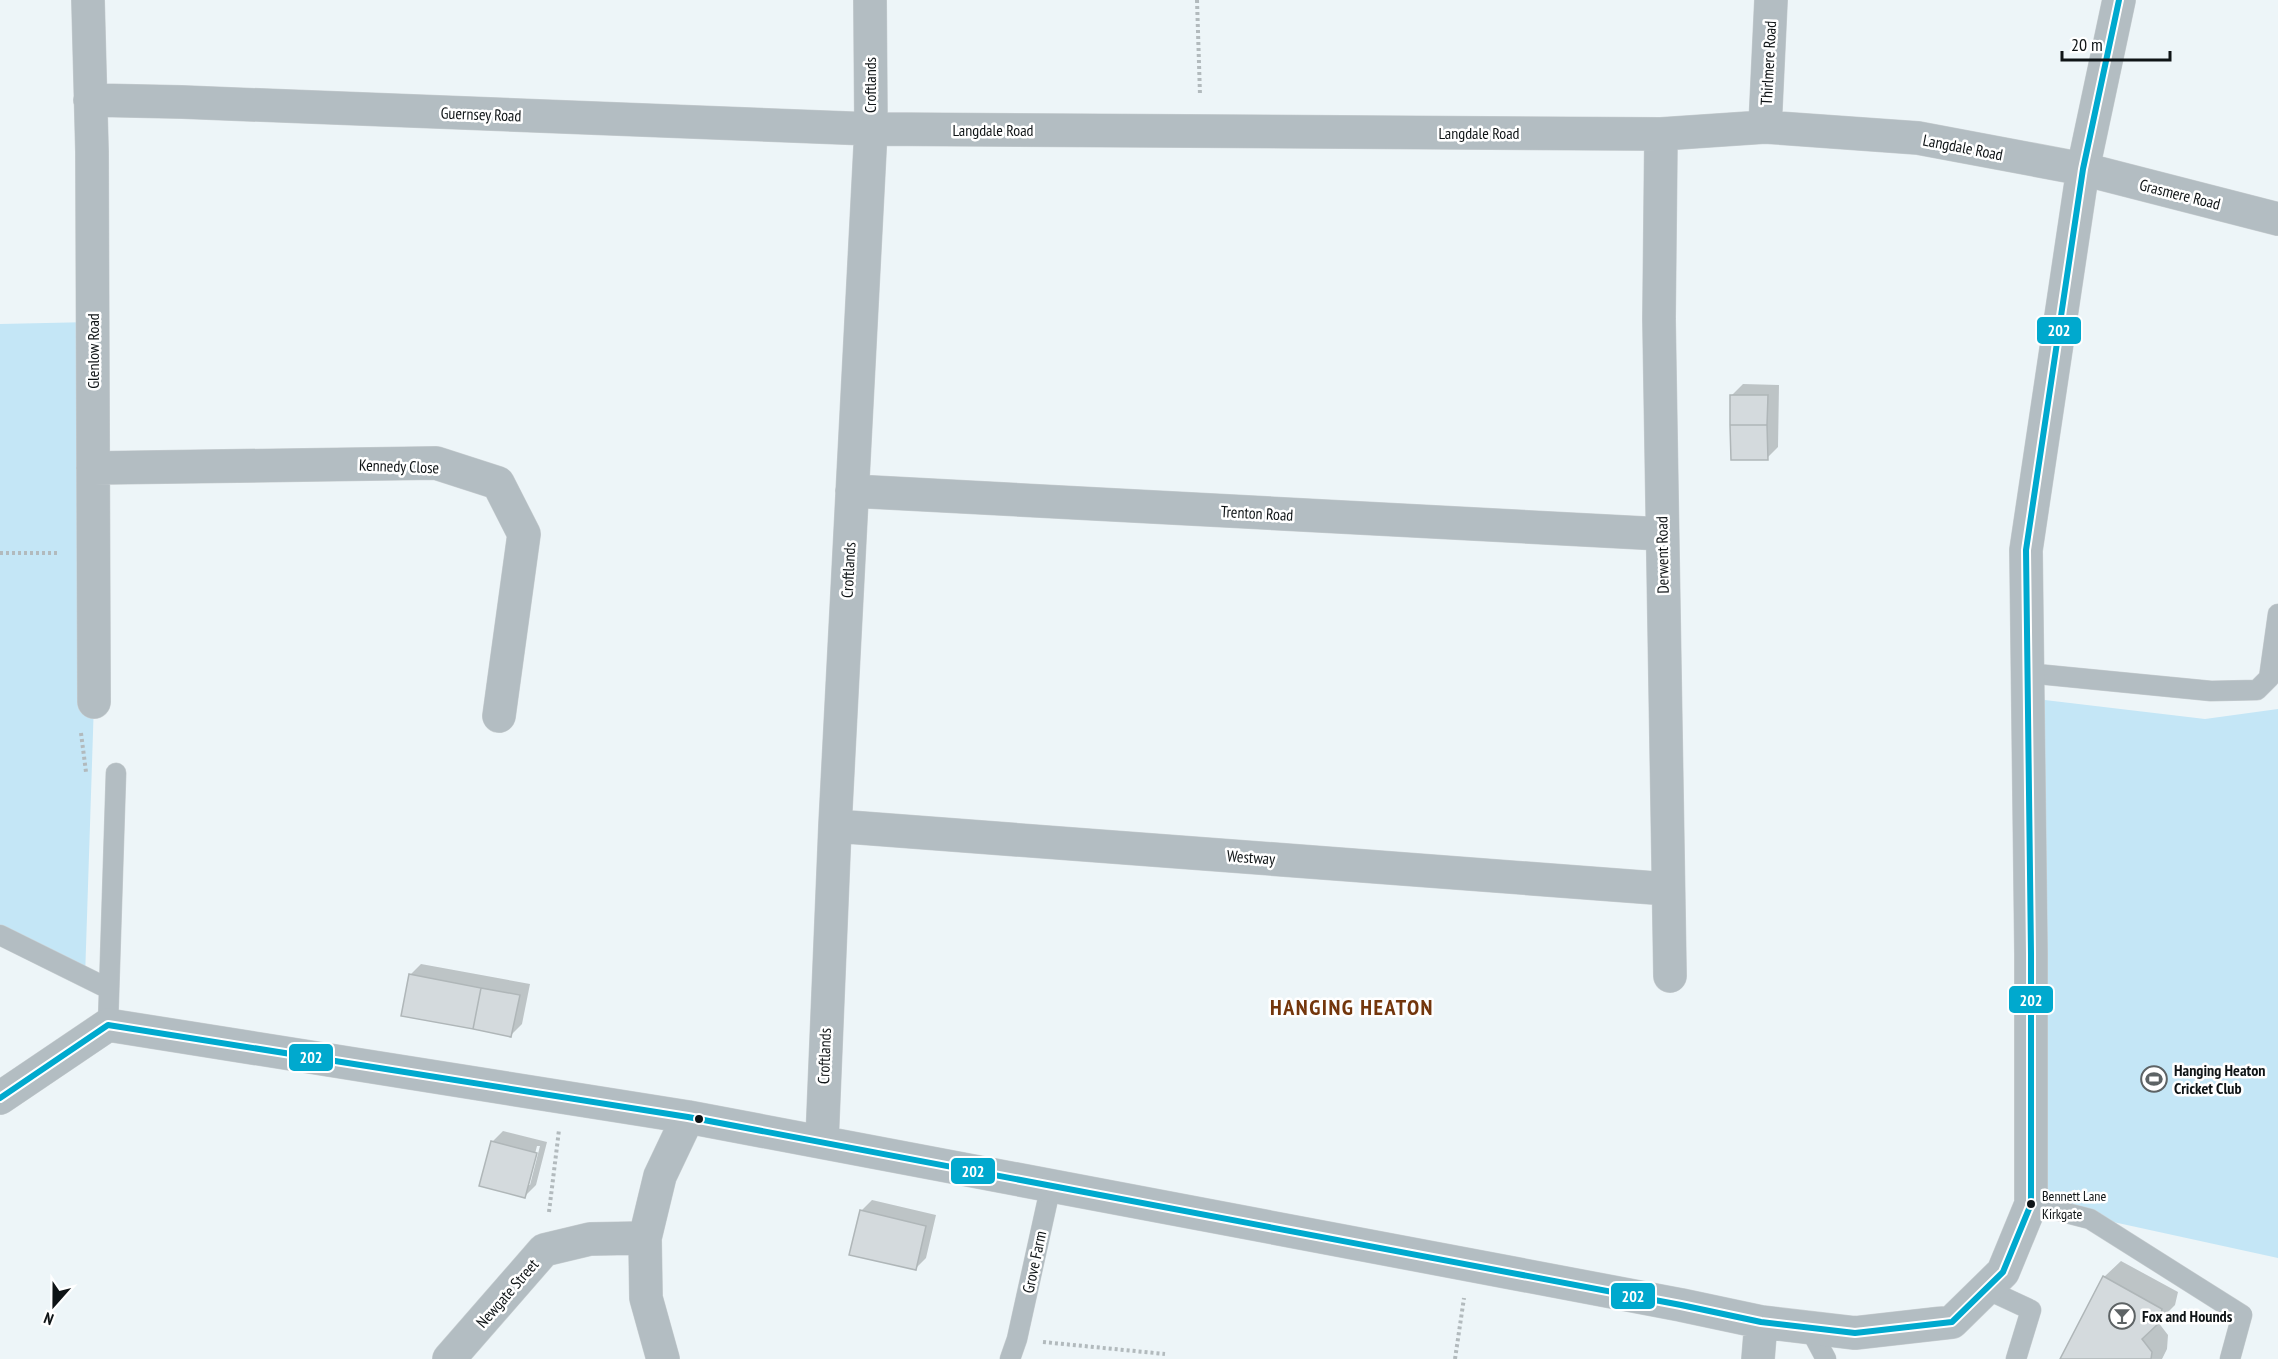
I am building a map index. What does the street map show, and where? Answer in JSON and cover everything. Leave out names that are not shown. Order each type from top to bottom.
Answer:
[{"type":"street","name":"Glenlow Road","points":[[87,0],[90,100],[94,702]]},
{"type":"street","name":"Croftlands","points":[[822,1141],[835,826],[871,129],[870,0]]},
{"type":"street","name":"Thirlmere Road","points":[[1765,127],[1771,0]]},
{"type":"street","points":[[0,1098],[108,1025],[688,1116],[1761,1322],[1855,1333],[1952,1322],[2003,1272],[2031,1204],[2031,954],[2026,550],[2083,169],[2119,0]]},
{"type":"street","name":"Guernsey Road","points":[[90,100],[871,129]]},
{"type":"street","name":"Langdale Road","points":[[871,129],[1661,134],[1765,127],[1918,138],[2083,169]]},
{"type":"street","name":"Derwent Road","points":[[1661,134],[1659,319],[1670,976]]},
{"type":"street","name":"Grasmere Road","points":[[2083,169],[2278,219]]},
{"type":"street","name":"Kennedy Close","points":[[93,468],[436,463],[498,483],[524,534],[499,716]]},
{"type":"street","name":"Trenton Road","points":[[852,491],[1662,534]]},
{"type":"street","name":"Westway","points":[[835,826],[1668,889]]},
{"type":"street","points":[[663,1359],[646,1298],[645,1238],[660,1176],[688,1116]]},
{"type":"street","name":"Newgate Street","points":[[449,1359],[544,1250],[590,1239],[645,1238]]},
{"type":"street","points":[[1758,1359],[1761,1322]]},
{"type":"lane","points":[[2027,673],[2211,692],[2257,690],[2269,678],[2278,614]]},
{"type":"lane","points":[[108,1025],[116,773]]},
{"type":"lane","points":[[0,935],[109,989]]},
{"type":"lane","name":"Grove Farm","points":[[1010,1359],[1017,1339],[1051,1185]]},
{"type":"lane","points":[[2031,1204],[2090,1219],[2242,1315],[2230,1359]]},
{"type":"lane","points":[[1986,1289],[2031,1310],[2016,1359]]},
{"type":"lane","points":[[1809,1327],[1826,1359]]},
{"type":"path","points":[[1197,0],[1201,132]]},
{"type":"path","points":[[0,553],[93,553]]},
{"type":"path","points":[[94,702],[79,700],[85,772],[116,773]]},
{"type":"path","points":[[544,1250],[563,1097]]},
{"type":"path","points":[[1455,1359],[1469,1265]]},
{"type":"path","points":[[1017,1339],[1165,1354]]},
{"type":"shaded area","points":[[92,322],[94,702],[85,978],[0,935],[0,324]]},
{"type":"shaded area","name":"Hanging Heaton Cricket Club","points":[[2028,698],[2205,719],[2278,709],[2278,1258],[2031,1204]]},
{"type":"building","points":[[1730,395],[1768,395],[1767,425],[1730,425]]},
{"type":"building","points":[[1730,425],[1767,425],[1768,460],[1731,460]]},
{"type":"building","points":[[409,974],[481,988],[473,1029],[401,1016]]},
{"type":"building","points":[[481,988],[520,995],[511,1037],[473,1029]]},
{"type":"building","points":[[491,1141],[537,1153],[525,1198],[479,1186]]},
{"type":"building","points":[[860,1210],[926,1226],[916,1270],[849,1255]]},
{"type":"building","name":"Fox and Hounds","points":[[2103,1276],[2162,1309],[2159,1323],[2142,1339],[2152,1352],[2151,1359],[2060,1359]]},
{"type":"transit line","name":"202","points":[[0,1098],[108,1025],[688,1117],[1761,1322],[1855,1333],[1952,1322],[2003,1272],[2031,1204],[2031,954],[2026,550],[2083,169],[2119,0]]},
{"type":"place","name":"Hanging Heaton Cricket Club","points":[[2154,1079]]},
{"type":"place","name":"Bennett Lane Kirkgate","points":[[2031,1204]]},
{"type":"place","name":"Fox and Hounds","points":[[2122,1316]]},
{"type":"district","name":"HANGING HEATON","points":[[1352,1007]]}]
